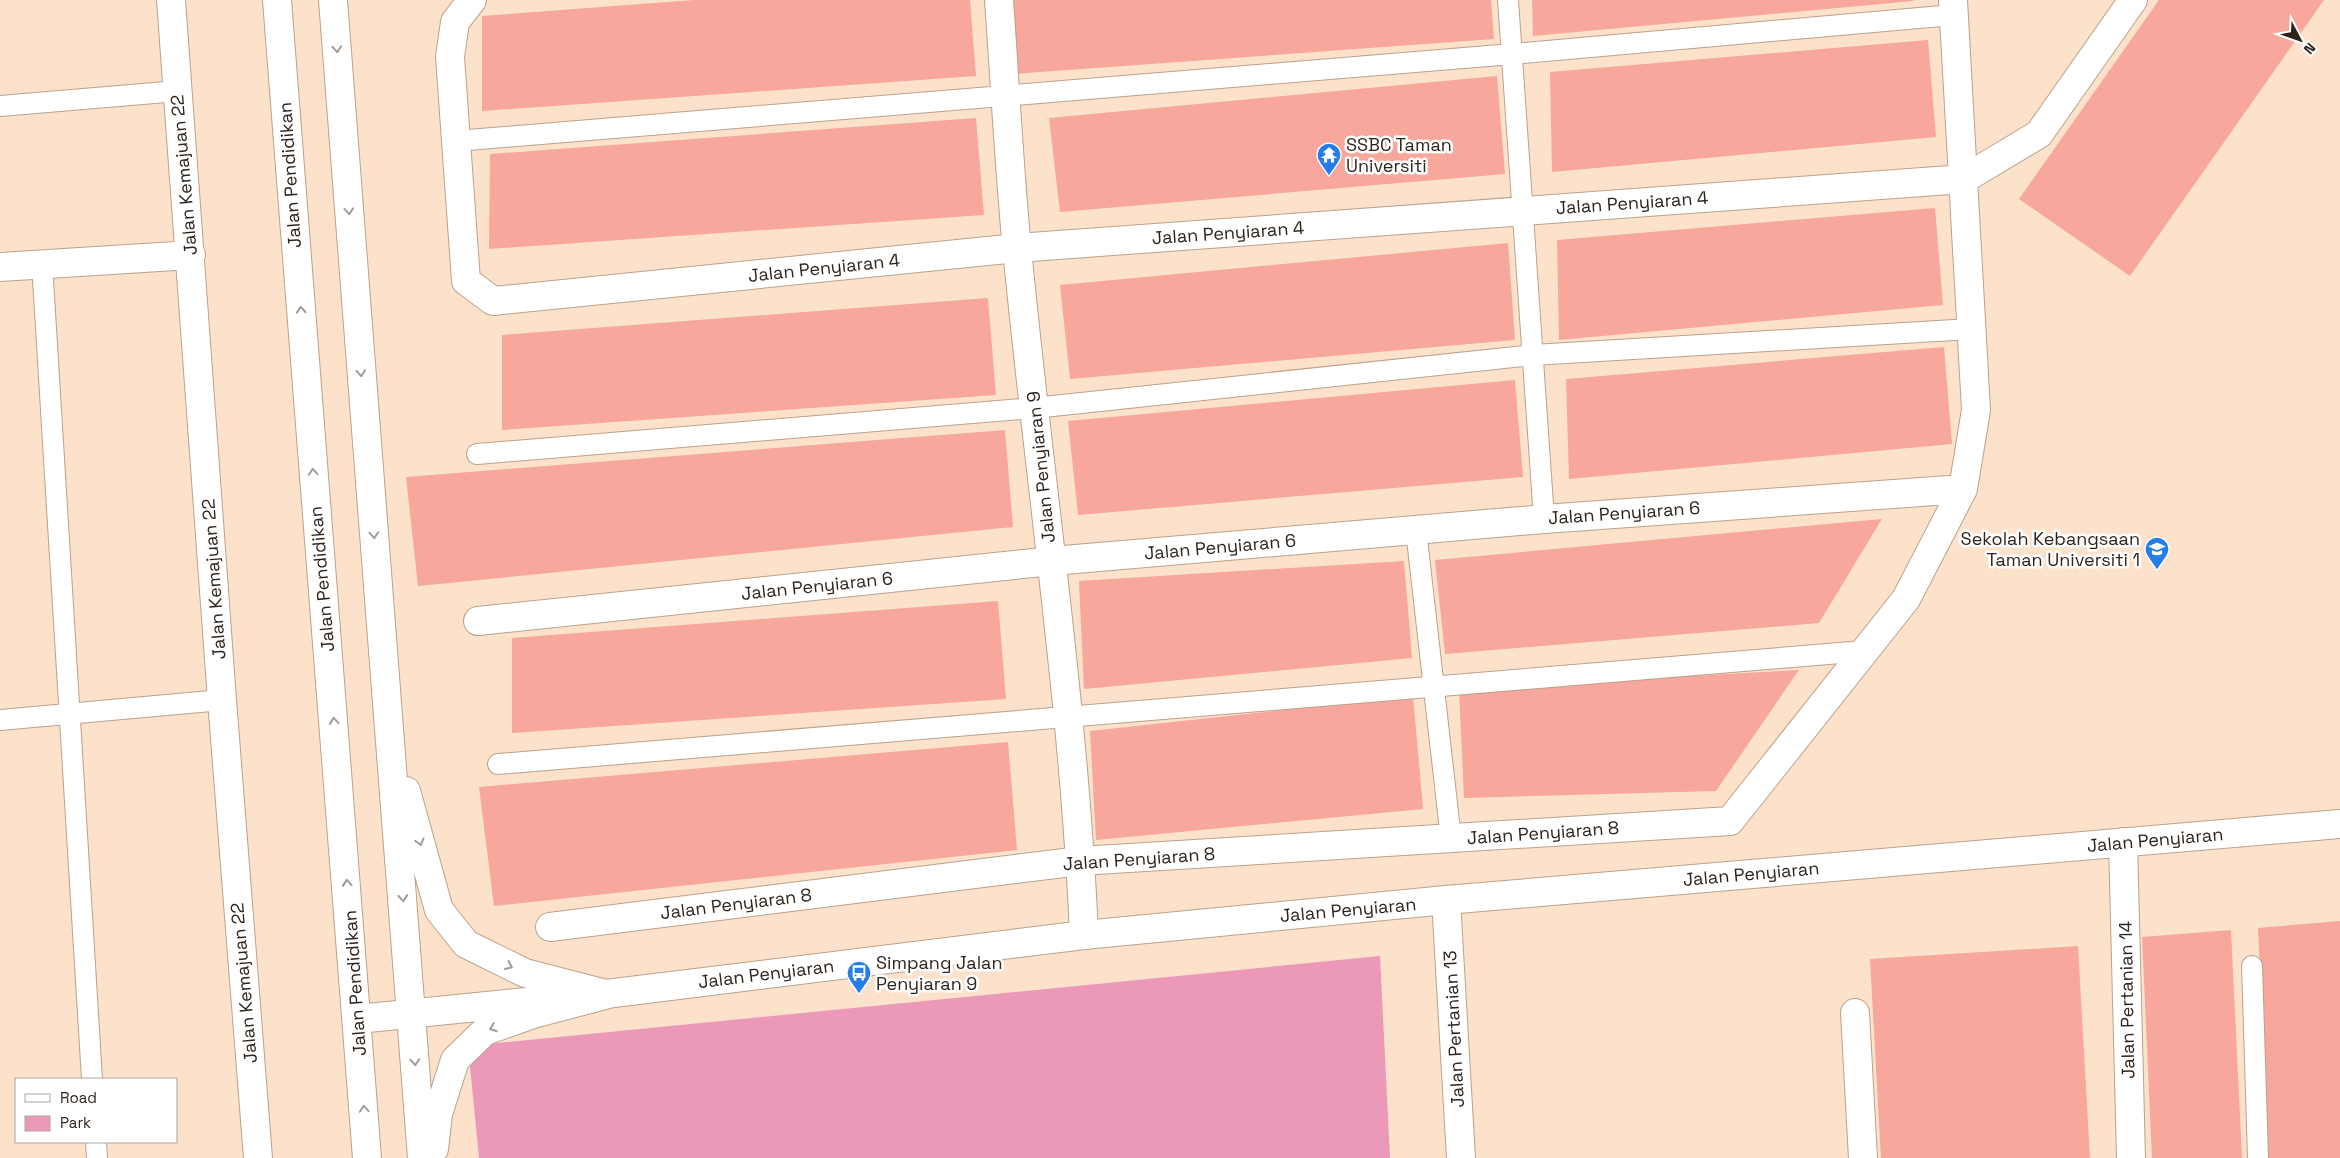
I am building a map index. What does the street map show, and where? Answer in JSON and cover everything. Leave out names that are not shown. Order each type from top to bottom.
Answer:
[{"type":"street","name":"Jalan Kemajuan 22","points":[[172,0],[222,700],[258,1158]]},
{"type":"street","name":"Jalan Pendidikan","points":[[277,0],[358,1019],[367,1158]]},
{"type":"street","points":[[333,0],[422,1158]]},
{"type":"street","points":[[456,141],[450,57],[455,22],[472,0]]},
{"type":"street","name":"Jalan Penyiaran 9","points":[[999,0],[1017,248],[1052,561],[1080,861],[1084,935]]},
{"type":"street","points":[[1964,179],[2039,134],[2133,0]]},
{"type":"street","points":[[1864,652],[1906,599],[1963,489],[1976,410],[1953,8]]},
{"type":"street","name":"Jalan Penyiaran 4","points":[[456,141],[466,281],[493,301],[1017,248],[1964,179]]},
{"type":"street","points":[[0,267],[191,255]]},
{"type":"street","name":"Jalan Penyiaran 6","points":[[478,621],[1052,561],[1544,519],[1963,489]]},
{"type":"street","name":"Jalan Penyiaran 8","points":[[550,927],[1080,861],[1730,821],[1864,652]]},
{"type":"street","points":[[388,727],[439,910],[466,944],[524,973],[606,994]]},
{"type":"street","name":"Jalan Penyiaran","points":[[358,1019],[606,994],[1084,935],[1446,900],[2340,824]]},
{"type":"street","name":"Jalan Pertanian 14","points":[[2124,842],[2131,1158]]},
{"type":"street","name":"Jalan Pertanian 13","points":[[1446,900],[1461,1158]]},
{"type":"street","points":[[434,1158],[438,1114],[454,1060],[485,1030],[533,1014],[606,994]]},
{"type":"street","points":[[1856,1013],[1863,1158]]},
{"type":"lane","points":[[1508,0],[1544,519]]},
{"type":"lane","points":[[456,141],[1512,54],[1953,8]]},
{"type":"lane","points":[[0,106],[178,91]]},
{"type":"lane","points":[[42,263],[92,1078]]},
{"type":"lane","points":[[477,454],[1034,408],[1532,355],[1972,329]]},
{"type":"lane","points":[[1416,530],[1450,839]]},
{"type":"lane","points":[[498,764],[1864,652]]},
{"type":"lane","points":[[0,720],[222,700]]},
{"type":"lane","points":[[2252,966],[2258,1158]]},
{"type":"lane","points":[[96,1143],[97,1158]]},
{"type":"green space","points":[[1380,956],[1390,1158],[479,1158],[468,1046]]},
{"type":"building","points":[[694,0],[970,0],[976,76],[482,111],[482,16]]},
{"type":"building","points":[[1001,0],[1491,0],[1494,39],[1000,75]]},
{"type":"building","points":[[1532,0],[1913,0],[1913,1],[1533,36]]},
{"type":"building","points":[[2159,0],[2324,0],[2130,276],[2019,199]]},
{"type":"building","points":[[1928,40],[1936,137],[1552,172],[1550,72]]},
{"type":"building","points":[[1497,76],[1505,174],[1060,212],[1049,118]]},
{"type":"building","points":[[976,118],[984,215],[489,249],[490,154]]},
{"type":"building","points":[[1935,208],[1943,305],[1559,340],[1557,240]]},
{"type":"building","points":[[1508,243],[1515,340],[1070,379],[1060,285]]},
{"type":"building","points":[[988,298],[996,395],[502,430],[502,335]]},
{"type":"building","points":[[1944,347],[1952,444],[1569,479],[1566,379]]},
{"type":"building","points":[[1515,380],[1523,477],[1078,515],[1068,421]]},
{"type":"building","points":[[1005,430],[1013,527],[418,586],[406,477]]},
{"type":"building","points":[[1882,519],[1819,623],[1445,654],[1435,560]]},
{"type":"building","points":[[1404,561],[1412,658],[1084,689],[1079,581]]},
{"type":"building","points":[[998,601],[1006,699],[512,733],[512,638]]},
{"type":"building","points":[[1799,670],[1716,791],[1464,798],[1459,689]]},
{"type":"building","points":[[1413,696],[1423,809],[1096,840],[1090,731]]},
{"type":"building","points":[[1008,742],[1017,850],[494,906],[479,787]]},
{"type":"building","points":[[2340,921],[2340,1158],[2268,1158],[2258,928]]},
{"type":"building","points":[[2231,930],[2242,1158],[2152,1158],[2142,937]]},
{"type":"building","points":[[2078,946],[2090,1158],[1881,1158],[1870,959]]},
{"type":"place","name":"SSBC Taman Universiti","points":[[1329,176]]},
{"type":"place","name":"Sekolah Kebangsaan Taman Universiti 1","points":[[2157,570]]},
{"type":"place","name":"Simpang Jalan Penyiaran 9","points":[[859,994]]}]
